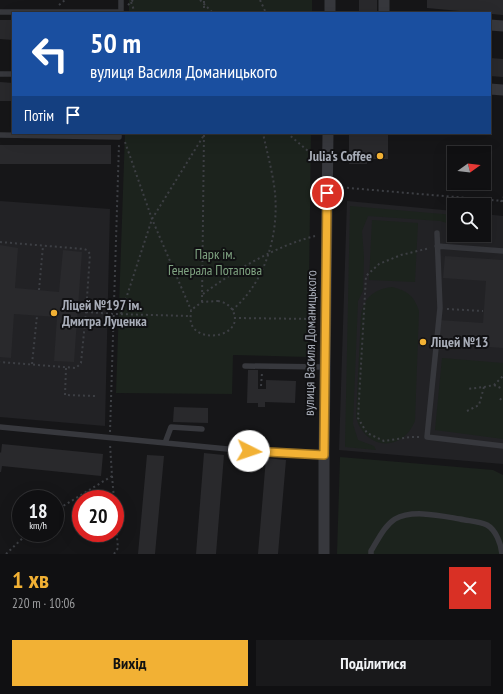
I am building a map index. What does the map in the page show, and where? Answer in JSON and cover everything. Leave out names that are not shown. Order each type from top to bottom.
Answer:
[{"type":"street","points":[[330,0],[330,12]]},
{"type":"street","points":[[384,0],[384,12]]},
{"type":"street","points":[[491,25],[503,26]]},
{"type":"street","points":[[491,89],[503,90]]},
{"type":"street","name":"вулиця Василя Доманицького","points":[[324,554],[328,134]]},
{"type":"lane","points":[[121,0],[121,12]]},
{"type":"lane","points":[[0,12],[12,12]]},
{"type":"lane","points":[[0,74],[12,74]]},
{"type":"lane","points":[[0,136],[119,135]]},
{"type":"lane","points":[[437,232],[440,308],[428,438],[503,446]]},
{"type":"lane","points":[[437,246],[503,251]]},
{"type":"lane","points":[[245,366],[325,367]]},
{"type":"lane","points":[[0,427],[249,451],[324,455]]},
{"type":"lane","points":[[165,443],[171,427],[202,429]]},
{"type":"lane","points":[[249,451],[250,434]]},
{"type":"lane","points":[[371,554],[371,551],[384,529],[396,519],[412,514],[430,514],[479,522],[488,526],[498,537],[502,546],[502,554]]},
{"type":"path","points":[[200,0],[212,12]]},
{"type":"path","points":[[204,0],[204,12]]},
{"type":"path","points":[[260,0],[266,12]]},
{"type":"path","points":[[131,2],[135,12]]},
{"type":"path","points":[[121,314],[152,219],[204,134]]},
{"type":"path","points":[[202,302],[204,134]]},
{"type":"path","points":[[232,310],[242,302],[262,272],[275,233],[275,194],[264,134]]},
{"type":"path","points":[[288,134],[308,151]]},
{"type":"path","points":[[113,490],[110,438],[119,135]]},
{"type":"path","points":[[125,140],[152,219],[191,310],[191,323],[200,333],[221,335],[230,330],[234,324],[232,310],[228,305],[222,302],[202,302],[191,310]]},
{"type":"path","points":[[337,187],[502,202],[503,197]]},
{"type":"path","points":[[202,294],[220,281],[268,255],[296,241],[315,236]]},
{"type":"path","points":[[0,242],[88,250],[90,254],[81,363],[76,368],[66,368],[0,362]]},
{"type":"path","points":[[39,290],[44,246]]},
{"type":"path","points":[[428,438],[411,437],[384,441],[367,433],[358,418],[359,395],[366,276],[379,264],[401,255],[437,246]]},
{"type":"path","points":[[440,308],[483,311]]},
{"type":"path","points":[[86,312],[190,316]]},
{"type":"path","points":[[32,365],[37,316]]},
{"type":"path","points":[[234,318],[326,319]]},
{"type":"path","points":[[66,368],[65,395],[96,396]]},
{"type":"path","points":[[468,390],[494,385],[503,376]]},
{"type":"path","points":[[261,381],[261,386]]},
{"type":"path","points":[[494,385],[503,389]]},
{"type":"path","points":[[466,411],[479,405],[484,387]]},
{"type":"path","points":[[500,400],[503,396]]},
{"type":"path","points":[[64,505],[112,476]]},
{"type":"path","points":[[6,554],[19,542]]},
{"type":"path","points":[[114,554],[118,548],[117,542]]},
{"type":"shaded area","name":"Ліцей №197 ім. Дмитра Луценка","points":[[0,201],[110,209],[105,426],[0,417]]},
{"type":"shaded area","name":"Ліцей №13","points":[[347,201],[447,210],[447,242],[491,242],[491,215],[503,216],[503,464],[339,450]]},
{"type":"green space","points":[[129,0],[312,0],[312,12],[129,12]]},
{"type":"green space","name":"Парк ім. Генерала Потапова","points":[[125,134],[311,134],[308,357],[233,355],[232,394],[116,393]]},
{"type":"green space","points":[[350,206],[447,214],[447,223],[440,221],[368,216],[362,231],[364,257],[363,291],[358,301],[353,424],[358,440],[374,446],[376,450],[345,447]]},
{"type":"green space","points":[[372,220],[418,223],[415,282],[369,280]]},
{"type":"green space","points":[[392,287],[402,290],[410,295],[415,301],[419,311],[415,421],[402,439],[384,443],[375,441],[367,436],[356,417],[361,315],[365,303],[371,295],[380,290]]},
{"type":"green space","points":[[442,358],[503,363],[503,439],[435,430]]},
{"type":"green space","points":[[340,457],[493,470],[503,475],[503,554],[337,554]]},
{"type":"building","points":[[359,0],[377,0],[377,12],[359,12]]},
{"type":"building","points":[[427,0],[503,0],[503,15],[491,14],[491,12],[470,12],[427,8]]},
{"type":"building","points":[[0,20],[12,20],[12,40],[0,39]]},
{"type":"building","points":[[491,58],[503,59],[503,77],[491,76]]},
{"type":"building","points":[[0,82],[12,83],[12,101],[0,101]]},
{"type":"building","points":[[349,134],[388,134],[388,159],[367,159],[367,164],[349,164]]},
{"type":"building","points":[[0,145],[111,145],[111,164],[0,164]]},
{"type":"building","points":[[0,245],[18,248],[15,288],[59,292],[63,250],[82,252],[74,362],[54,361],[57,317],[14,314],[11,358],[0,357]]},
{"type":"building","points":[[445,256],[503,260],[503,348],[438,343],[439,320],[483,323],[486,281],[443,278]]},
{"type":"building","points":[[248,370],[258,370],[258,389],[266,389],[266,380],[296,381],[295,403],[265,402],[265,407],[258,407],[258,403],[247,403]]},
{"type":"building","points":[[174,407],[208,408],[208,423],[173,422]]},
{"type":"building","points":[[2,444],[103,454],[101,476],[2,466],[0,472],[0,452],[1,453]]},
{"type":"building","points":[[204,453],[224,455],[216,554],[196,554]]},
{"type":"building","points":[[147,455],[164,456],[155,554],[138,554]]},
{"type":"building","points":[[266,458],[286,460],[278,554],[258,554]]},
{"type":"place","name":"Julia's Coffee","points":[[380,156]]},
{"type":"place","name":"Ліцей №197 ім. Дмитра Луценка","points":[[54,313]]},
{"type":"place","name":"Ліцей №13","points":[[423,342]]},
{"type":"route","points":[[249,451],[324,455],[327,193]]}]
